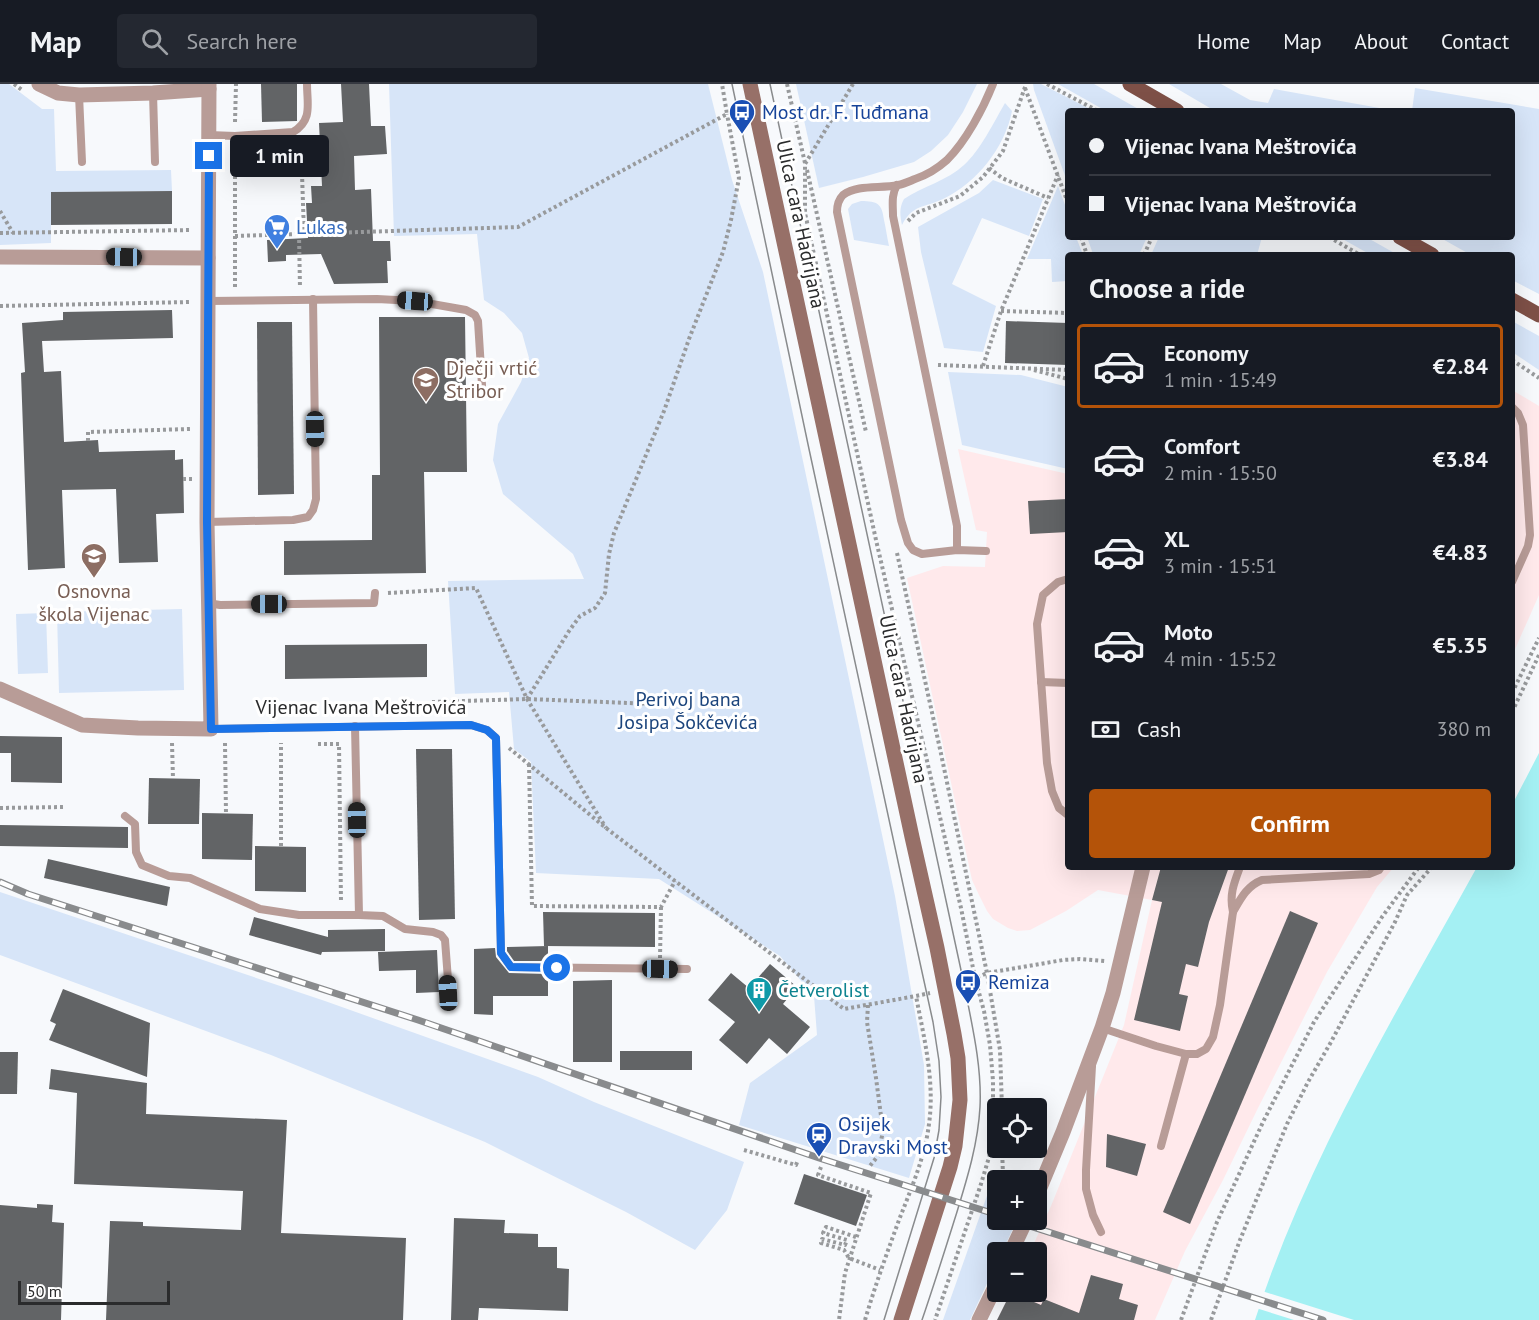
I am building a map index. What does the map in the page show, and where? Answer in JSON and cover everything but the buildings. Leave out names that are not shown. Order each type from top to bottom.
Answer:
[{"type":"main road","name":"Ulica cara Hadrijana","points":[[750,84],[958,1058],[960,1100],[955,1146],[901,1320]]},
{"type":"main road","points":[[1130,84],[1172,108]]},
{"type":"main road","points":[[1405,240],[1427,252]]},
{"type":"main road","points":[[1515,302],[1539,315]]},
{"type":"street","points":[[39,84],[58,93],[79,95],[153,93],[209,86],[207,522],[213,736]]},
{"type":"street","points":[[0,257],[208,258]]},
{"type":"street","name":"Vijenac Ivana Meštrovića","points":[[0,689],[82,724],[213,736]]},
{"type":"street","points":[[1047,1170],[1102,1028],[1121,963],[1142,870]]},
{"type":"street","points":[[979,1320],[988,1302]]},
{"type":"lane","points":[[209,135],[235,136],[293,132],[300,128],[308,116],[307,84]]},
{"type":"lane","points":[[986,551],[957,550],[922,554],[913,550],[908,543],[901,520],[837,212],[838,203],[843,195],[855,190],[897,185],[916,179],[947,160],[960,144],[993,84]]},
{"type":"lane","points":[[153,93],[155,162]]},
{"type":"lane","points":[[79,95],[82,162]]},
{"type":"lane","points":[[897,185],[892,198],[893,216],[957,526],[957,550]]},
{"type":"lane","points":[[208,300],[377,298],[466,310],[475,315],[478,321],[482,385]]},
{"type":"lane","points":[[207,522],[293,520],[308,518],[313,510],[316,499],[313,299]]},
{"type":"lane","points":[[1515,410],[1522,425],[1530,535],[1528,546],[1515,575]]},
{"type":"lane","points":[[1065,580],[1058,582],[1043,595],[1037,624],[1047,764],[1052,791],[1059,808],[1065,813]]},
{"type":"lane","points":[[208,603],[220,605],[374,603],[375,593]]},
{"type":"lane","points":[[1041,682],[1065,683]]},
{"type":"lane","name":"Vijenac Ivana Meštrovića","points":[[213,736],[356,726],[471,725],[487,730],[496,738]]},
{"type":"lane","points":[[356,726],[359,915]]},
{"type":"lane","points":[[496,738],[501,953],[511,967],[687,969]]},
{"type":"lane","points":[[125,816],[135,824],[136,852],[142,866],[169,876],[190,878],[260,909],[299,915],[383,916],[405,929],[434,932],[441,935],[445,940],[448,993]]},
{"type":"lane","points":[[1102,1028],[1186,1054],[1197,1054],[1206,1048],[1213,1037],[1220,1005],[1233,912],[1230,900],[1239,870]]},
{"type":"lane","points":[[1233,912],[1245,892],[1253,884],[1262,880],[1369,874],[1378,870]]},
{"type":"lane","points":[[1093,1054],[1086,1189],[1093,1215],[1101,1232]]},
{"type":"lane","points":[[1161,1146],[1186,1054]]},
{"type":"path","points":[[527,699],[580,615],[595,608],[605,593],[614,532],[664,411],[723,252],[739,178],[722,84]]},
{"type":"path","points":[[787,84],[867,433]]},
{"type":"path","points":[[805,164],[853,84]]},
{"type":"path","points":[[1047,84],[1092,108]]},
{"type":"path","points":[[906,225],[916,213],[960,196],[983,177],[1003,151],[1025,86]]},
{"type":"path","points":[[1025,86],[1065,195]]},
{"type":"path","points":[[235,236],[518,227],[727,114]]},
{"type":"path","points":[[300,128],[300,297]]},
{"type":"path","points":[[989,168],[1002,178],[1048,198]]},
{"type":"path","points":[[983,366],[1001,311],[1058,175]]},
{"type":"path","points":[[0,211],[13,233]]},
{"type":"path","points":[[0,233],[192,230]]},
{"type":"path","points":[[1334,240],[1355,252]]},
{"type":"path","points":[[0,306],[191,302]]},
{"type":"path","points":[[1001,311],[1065,313]]},
{"type":"path","points":[[1515,362],[1539,378]]},
{"type":"path","points":[[934,365],[1065,370]]},
{"type":"path","points":[[1025,368],[1065,378]]},
{"type":"path","points":[[88,441],[88,432],[191,429]]},
{"type":"path","points":[[894,542],[987,973],[1000,1050],[1002,1098]]},
{"type":"path","points":[[375,593],[476,588],[527,699],[606,828]]},
{"type":"path","points":[[1515,687],[1539,638]]},
{"type":"path","points":[[1515,706],[1539,655]]},
{"type":"path","points":[[420,711],[432,711],[432,702],[527,699],[655,704]]},
{"type":"path","points":[[213,736],[225,742],[226,814]]},
{"type":"path","points":[[496,738],[606,828],[844,1009],[945,990],[987,973],[1062,960],[1080,959],[1121,963]]},
{"type":"path","points":[[173,779],[172,741],[182,742]]},
{"type":"path","points":[[281,743],[281,846]]},
{"type":"path","points":[[316,744],[339,744],[341,915]]},
{"type":"path","points":[[529,764],[532,906],[661,907]]},
{"type":"path","points":[[0,808],[64,807]]},
{"type":"path","points":[[1181,1320],[1217,1222],[1263,1122],[1314,1022],[1382,917],[1417,870]]},
{"type":"path","points":[[1211,1320],[1287,1125],[1395,922],[1407,895],[1429,870]]},
{"type":"path","points":[[660,969],[661,907],[675,881]]},
{"type":"path","points":[[865,1320],[880,1269],[926,1145],[931,1090],[916,996]]},
{"type":"path","points":[[868,1005],[867,1022],[883,1131],[878,1156],[869,1167]]},
{"type":"path","points":[[744,1150],[796,1165],[798,1160]]},
{"type":"path","points":[[821,1167],[818,1175],[871,1193],[845,1273],[838,1320]]},
{"type":"path","points":[[856,1237],[826,1227],[823,1233],[847,1240],[845,1245],[822,1239],[820,1243],[844,1250],[849,1258],[880,1269]]},
{"type":"shaded area","points":[[1515,392],[1539,406],[1539,595],[1515,649]]},
{"type":"shaded area","points":[[958,449],[1065,473],[1065,870],[1391,870],[1377,887],[1327,972],[1185,1251],[1155,1320],[997,1320],[1006,1302],[1047,1302],[1047,1242],[1035,1242],[1040,1230],[1047,1230],[1047,1215],[1124,1025],[1152,900],[1098,890],[1066,911],[1030,930],[1017,931],[993,919],[972,880],[907,578],[943,566],[985,567],[987,532],[976,530]]},
{"type":"green space","points":[[0,84],[9,84],[42,109],[54,109],[56,171],[171,170],[172,191],[51,192],[51,243],[0,245]]},
{"type":"green space","name":"Perivoj bana Josipa Šokčevića","points":[[389,84],[708,84],[732,180],[763,272],[895,896],[924,1065],[925,1124],[909,1178],[739,1125],[750,1083],[817,1035],[814,996],[780,956],[659,879],[536,873],[531,762],[514,749],[509,692],[455,694],[448,581],[584,579],[573,554],[503,494],[493,460],[498,424],[521,382],[529,358],[522,333],[504,313],[484,300],[477,234],[394,236]]},
{"type":"green space","points":[[796,84],[977,84],[948,135],[931,151],[914,162],[819,188]]},
{"type":"green space","points":[[1033,84],[1041,84],[1088,108],[1065,108],[1065,176]]},
{"type":"green space","points":[[1058,84],[1094,84],[1137,108],[1101,108]]},
{"type":"green space","points":[[1169,84],[1221,84],[1250,100],[1268,103],[1274,89],[1379,108],[1210,108]]},
{"type":"green space","points":[[1415,88],[1539,109],[1539,294],[1515,282],[1515,252],[1466,252],[1444,240],[1515,240],[1515,108],[1412,108]]},
{"type":"green space","points":[[1005,103],[1012,111],[1003,138],[978,174],[943,199],[910,213],[902,225],[900,212],[904,199],[964,165],[981,144]]},
{"type":"green space","points":[[993,180],[1043,199],[1029,236],[982,218],[952,284],[996,306],[983,352],[944,348],[921,252],[918,227],[979,193]]},
{"type":"green space","points":[[1058,186],[1065,205],[1065,240],[1077,240],[1082,252],[1065,252],[1065,281],[1052,282],[1051,259],[1027,259]]},
{"type":"green space","points":[[861,201],[875,203],[880,207],[889,246],[854,240],[848,209],[852,204]]},
{"type":"green space","points":[[1088,240],[1146,240],[1140,252],[1092,252]]},
{"type":"green space","points":[[1158,240],[1261,240],[1258,252],[1152,252]]},
{"type":"green space","points":[[1344,240],[1371,240],[1393,252],[1366,252]]},
{"type":"green space","points":[[1515,323],[1539,336],[1539,370],[1515,354]]},
{"type":"green space","points":[[948,372],[1021,375],[1065,386],[1065,468],[962,445]]},
{"type":"green space","points":[[182,609],[184,690],[59,693],[57,612]]},
{"type":"green space","points":[[46,613],[48,673],[18,674],[16,614]]},
{"type":"green space","points":[[0,892],[325,1001],[538,1077],[744,1162],[727,1210],[695,1250],[626,1212],[485,1142],[271,1055],[0,955]]},
{"type":"green space","points":[[987,1196],[987,1230],[1012,1230],[1007,1242],[987,1242],[987,1283],[970,1320],[943,1320]]},
{"type":"water","points":[[1539,753],[1539,1320],[1255,1320],[1276,1260],[1327,1145],[1385,1032],[1475,870],[1515,870],[1515,799]]},
{"type":"pier","points":[[1262,1291],[1354,1320],[1294,1320],[1256,1308]]},
{"type":"tram line","points":[[732,84],[933,1022],[939,1061],[941,1097],[934,1158],[884,1320]]},
{"type":"tram line","points":[[770,84],[964,984],[978,1061],[980,1107],[974,1148],[960,1202],[922,1320]]},
{"type":"railway","points":[[0,882],[28,894],[418,1020],[819,1158],[987,1211]]},
{"type":"railway","points":[[1042,1230],[1323,1320]]},
{"type":"place","name":"Most dr. F. Tuđmana","points":[[742,135]]},
{"type":"place","name":"Lukas","points":[[277,250]]},
{"type":"place","name":"Dječji vrtić Stribor","points":[[426,403]]},
{"type":"place","name":"Osnovna škola Vijenac","points":[[94,579]]},
{"type":"place","name":"Remiza","points":[[968,1005]]},
{"type":"place","name":"Četverolist","points":[[759,1013]]},
{"type":"place","name":"Osijek Dravski Most","points":[[819,1158]]},
{"type":"route","points":[[209,156],[207,522],[211,729],[471,725],[487,730],[496,738],[501,953],[511,967],[557,968]]}]
